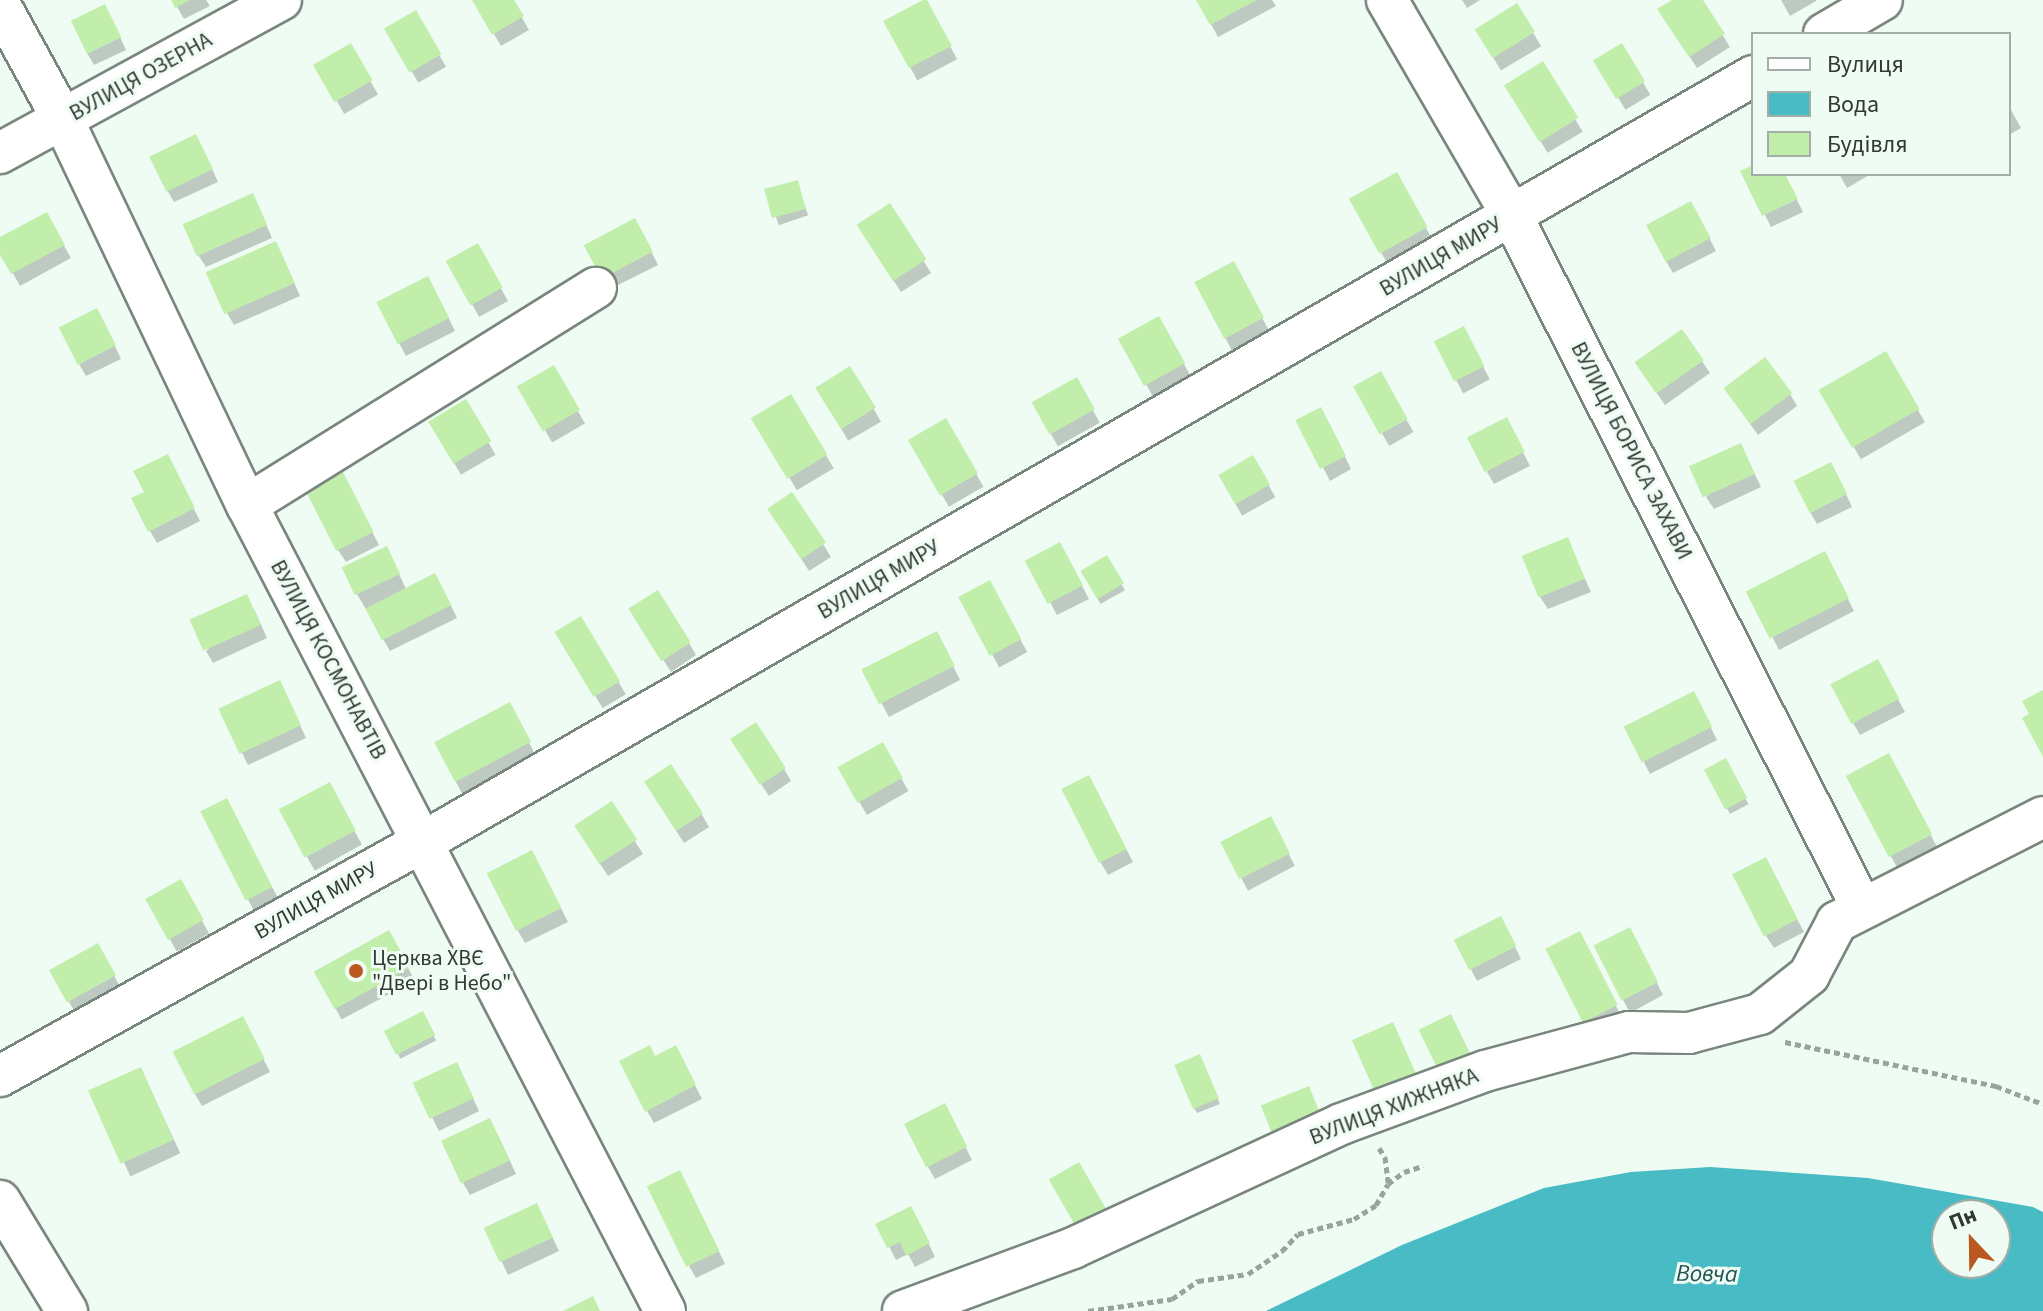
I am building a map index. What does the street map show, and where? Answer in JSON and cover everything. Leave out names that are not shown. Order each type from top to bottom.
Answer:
[{"type":"street","name":"ВУЛИЦЯ ОЗЕРНА","points":[[0,153],[281,0]]},
{"type":"street","name":"ВУЛИЦЯ БОРИСА ЗАХАВИ","points":[[1387,0],[1512,216],[1862,908]]},
{"type":"street","points":[[1827,32],[1882,0]]},
{"type":"street","name":"ВУЛИЦЯ КОСМОНАВТІВ","points":[[0,5],[63,120],[247,505],[665,1311]]},
{"type":"street","name":"ВУЛИЦЯ МИРУ","points":[[0,1076],[423,842],[1751,77]]},
{"type":"street","points":[[247,505],[596,288]]},
{"type":"street","name":"ВУЛИЦЯ ХИЖНЯКА","points":[[903,1311],[1073,1248],[1341,1124],[1485,1071],[1629,1032],[1689,1033],[1760,1014],[1809,975],[1837,922],[2043,817]]},
{"type":"street","points":[[0,1201],[67,1311]]},
{"type":"path","points":[[1771,1040],[1982,1083],[2043,1104]]},
{"type":"path","points":[[1088,1311],[1172,1299],[1198,1281],[1248,1274],[1282,1251],[1298,1234],[1354,1219],[1376,1205],[1388,1184],[1404,1172],[1423,1166]]},
{"type":"water","name":"Вовча","points":[[1710,1167],[1868,1178],[1987,1199],[1931,1199],[1931,1279],[2011,1279],[2011,1203],[2033,1207],[2043,1212],[2043,1311],[1266,1311],[1402,1245],[1544,1188],[1631,1172]]},
{"type":"building","points":[[171,0],[190,0],[175,8]]},
{"type":"building","points":[[472,0],[514,0],[524,16],[492,35]]},
{"type":"building","points":[[927,0],[952,46],[909,68],[883,21]]},
{"type":"building","points":[[1196,0],[1257,0],[1210,25]]},
{"type":"building","points":[[1672,0],[1703,0],[1725,34],[1689,57],[1657,9]]},
{"type":"building","points":[[1517,3],[1535,32],[1493,58],[1475,29]]},
{"type":"building","points":[[105,4],[121,37],[87,54],[71,21]]},
{"type":"building","points":[[416,10],[442,54],[409,73],[384,28]]},
{"type":"building","points":[[351,43],[373,80],[334,102],[313,65]]},
{"type":"building","points":[[1622,43],[1645,82],[1616,99],[1593,61]]},
{"type":"building","points":[[1543,61],[1579,118],[1539,142],[1504,85]]},
{"type":"building","points":[[196,134],[213,169],[166,192],[149,157]]},
{"type":"building","points":[[1751,166],[1751,176],[1786,176],[1798,199],[1762,216],[1740,171]]},
{"type":"building","points":[[1397,172],[1428,227],[1379,254],[1349,199]]},
{"type":"building","points":[[798,180],[806,209],[772,218],[764,189]]},
{"type":"building","points":[[253,193],[267,225],[197,256],[183,224]]},
{"type":"building","points":[[1691,201],[1711,238],[1666,262],[1646,225]]},
{"type":"building","points":[[890,203],[926,259],[893,281],[856,225]]},
{"type":"building","points":[[47,212],[65,245],[11,274],[0,255],[0,237]]},
{"type":"building","points":[[635,218],[653,252],[602,279],[584,245]]},
{"type":"building","points":[[276,241],[295,283],[224,314],[206,272]]},
{"type":"building","points":[[478,243],[503,288],[470,306],[446,261]]},
{"type":"building","points":[[1234,261],[1264,318],[1224,339],[1194,282]]},
{"type":"building","points":[[428,276],[449,318],[398,344],[376,302]]},
{"type":"building","points":[[97,308],[116,345],[78,365],[59,328]]},
{"type":"building","points":[[1159,316],[1185,363],[1144,386],[1118,339]]},
{"type":"building","points":[[1464,326],[1484,366],[1454,382],[1434,341]]},
{"type":"building","points":[[1682,329],[1704,360],[1656,393],[1634,362]]},
{"type":"building","points":[[1886,351],[1920,409],[1852,448],[1818,390]]},
{"type":"building","points":[[1765,357],[1792,393],[1751,424],[1723,388]]},
{"type":"building","points":[[554,365],[580,410],[543,432],[517,386]]},
{"type":"building","points":[[850,366],[876,408],[841,429],[815,388]]},
{"type":"building","points":[[1381,371],[1408,419],[1380,435],[1353,387]]},
{"type":"building","points":[[1077,377],[1095,409],[1049,435],[1032,402]]},
{"type":"building","points":[[791,394],[828,455],[787,479],[751,418]]},
{"type":"building","points":[[466,399],[491,441],[454,464],[428,422]]},
{"type":"building","points":[[1321,407],[1346,456],[1320,469],[1295,420]]},
{"type":"building","points":[[1507,417],[1525,452],[1485,472],[1467,437]]},
{"type":"building","points":[[946,418],[978,473],[940,495],[908,440]]},
{"type":"building","points":[[1741,443],[1755,474],[1703,497],[1689,466]]},
{"type":"building","points":[[168,454],[195,508],[148,532],[131,498],[144,492],[133,471]]},
{"type":"building","points":[[1253,455],[1270,484],[1235,504],[1218,475]]},
{"type":"building","points":[[1831,462],[1847,494],[1810,513],[1794,481]]},
{"type":"building","points":[[340,466],[374,532],[336,551],[303,485]]},
{"type":"building","points":[[792,492],[826,543],[801,559],[767,509]]},
{"type":"building","points":[[1568,537],[1585,579],[1538,597],[1522,556]]},
{"type":"building","points":[[1060,542],[1083,585],[1048,604],[1025,561]]},
{"type":"building","points":[[387,546],[400,574],[355,595],[342,567]]},
{"type":"building","points":[[1825,551],[1849,598],[1770,639],[1746,591]]},
{"type":"building","points":[[1107,555],[1124,583],[1097,599],[1080,571]]},
{"type":"building","points":[[435,573],[451,605],[382,640],[366,608]]},
{"type":"building","points":[[990,580],[1021,639],[990,656],[958,597]]},
{"type":"building","points":[[658,590],[691,643],[661,661],[628,609]]},
{"type":"building","points":[[247,594],[261,625],[203,651],[189,620]]},
{"type":"building","points":[[581,616],[620,681],[594,697],[554,632]]},
{"type":"building","points":[[937,631],[955,666],[879,704],[861,670]]},
{"type":"building","points":[[1878,659],[1899,699],[1851,724],[1830,684]]},
{"type":"building","points":[[280,680],[301,725],[240,754],[218,709]]},
{"type":"building","points":[[2043,690],[2043,757],[2022,718],[2029,714],[2022,701]]},
{"type":"building","points":[[1694,691],[1712,727],[1642,763],[1624,727]]},
{"type":"building","points":[[510,702],[531,742],[455,782],[434,742]]},
{"type":"building","points":[[756,722],[786,768],[760,785],[730,739]]},
{"type":"building","points":[[883,742],[903,778],[857,803],[838,767]]},
{"type":"building","points":[[1889,753],[1932,834],[1889,857],[1846,776]]},
{"type":"building","points":[[1726,758],[1747,798],[1725,809],[1704,770]]},
{"type":"building","points":[[671,764],[703,813],[676,831],[644,781]]},
{"type":"building","points":[[1089,775],[1127,849],[1099,863],[1061,789]]},
{"type":"building","points":[[330,782],[356,831],[305,858],[279,809]]},
{"type":"building","points":[[227,798],[272,887],[246,901],[200,812]]},
{"type":"building","points":[[612,801],[637,840],[599,864],[574,826]]},
{"type":"building","points":[[1271,816],[1290,853],[1239,879],[1220,842]]},
{"type":"building","points":[[532,850],[562,908],[516,931],[487,873]]},
{"type":"building","points":[[1766,857],[1798,919],[1764,937],[1732,874]]},
{"type":"building","points":[[181,879],[204,920],[168,940],[145,899]]},
{"type":"building","points":[[1501,916],[1516,946],[1469,970],[1454,940]]},
{"type":"building","points":[[1630,927],[1658,982],[1622,1001],[1593,946]]},
{"type":"building","points":[[389,930],[410,968],[335,1009],[314,972]]},
{"type":"building","points":[[1580,931],[1618,1005],[1583,1023],[1545,949]]},
{"type":"building","points":[[98,943],[116,975],[67,1003],[49,970]]},
{"type":"building","points":[[423,1011],[435,1035],[396,1055],[384,1031]]},
{"type":"building","points":[[1451,1014],[1472,1057],[1440,1073],[1419,1030]]},
{"type":"building","points":[[243,1016],[265,1059],[194,1095],[173,1052]]},
{"type":"building","points":[[1393,1022],[1417,1075],[1375,1093],[1352,1040]]},
{"type":"building","points":[[650,1045],[655,1056],[676,1045],[696,1085],[645,1112],[619,1061]]},
{"type":"building","points":[[1200,1054],[1219,1098],[1193,1109],[1174,1065]]},
{"type":"building","points":[[457,1062],[474,1098],[429,1119],[413,1083]]},
{"type":"building","points":[[141,1067],[174,1140],[121,1164],[88,1091]]},
{"type":"building","points":[[1309,1086],[1323,1120],[1275,1140],[1261,1105]]},
{"type":"building","points":[[945,1103],[967,1147],[926,1168],[904,1124]]},
{"type":"building","points":[[490,1118],[510,1161],[461,1183],[441,1141]]},
{"type":"building","points":[[1079,1162],[1106,1209],[1076,1226],[1049,1180]]},
{"type":"building","points":[[680,1170],[719,1251],[686,1267],[647,1186]]},
{"type":"building","points":[[537,1203],[553,1237],[500,1262],[484,1228]]},
{"type":"building","points":[[911,1206],[930,1243],[906,1256],[900,1242],[887,1248],[875,1224]]},
{"type":"building","points":[[593,1296],[600,1311],[563,1311]]},
{"type":"place","name":"Церква ХВЄ \"Двері в Небо\"","points":[[356,971]]}]
